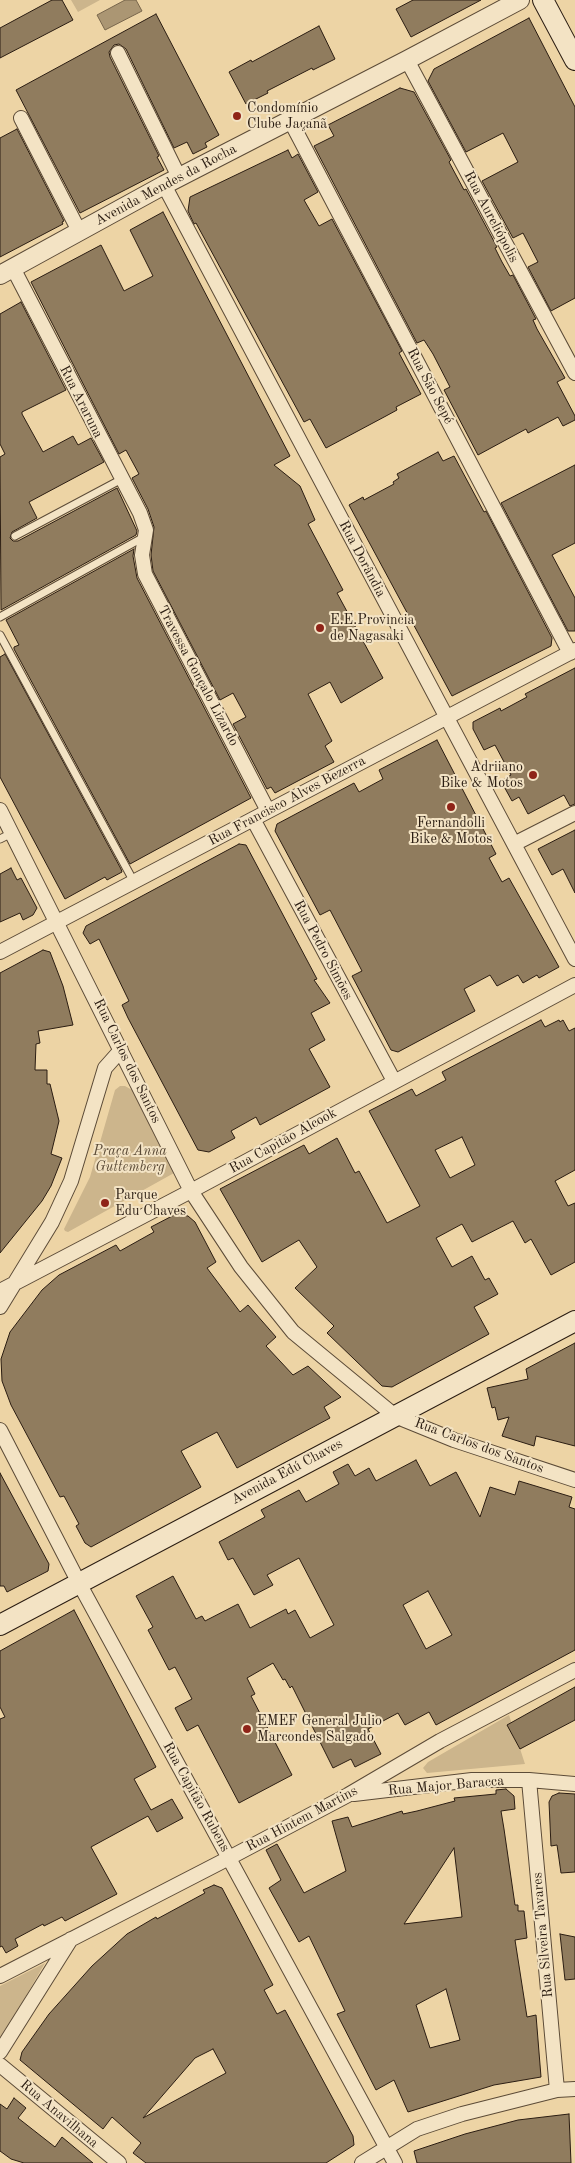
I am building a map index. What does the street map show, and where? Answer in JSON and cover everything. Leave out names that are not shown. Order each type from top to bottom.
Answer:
[{"type":"main road","points":[[543,0],[575,60]]},
{"type":"main road","name":"Avenida Edú Chaves","points":[[0,1625],[575,1321]]},
{"type":"street","name":"Avenida Mendes da Rocha","points":[[6,271],[172,181],[520,0]]},
{"type":"street","name":"Rua Dorândia","points":[[118,52],[172,181],[446,717],[575,959]]},
{"type":"street","name":"Rua Aureliópolis","points":[[407,60],[575,373]]},
{"type":"street","points":[[21,118],[79,231]]},
{"type":"street","name":"Rua São Sepé","points":[[290,120],[572,651]]},
{"type":"street","name":"Rua Araruna","points":[[6,271],[122,479],[144,523],[145,537]]},
{"type":"street","name":"Travessa Gonçalo Lizardo","points":[[145,537],[142,555],[145,574],[268,811]]},
{"type":"street","name":"Rua Francisco Alves Bezerra","points":[[0,952],[572,651]]},
{"type":"street","name":"Rua Carlos dos Santos","points":[[0,810],[6,836],[58,922],[191,1191],[241,1267],[293,1332],[395,1416],[454,1440],[575,1480]]},
{"type":"street","points":[[514,844],[575,813]]},
{"type":"street","name":"Rua Pedro Simões","points":[[253,819],[394,1081]]},
{"type":"street","name":"Rua Capitão Alcook","points":[[0,1307],[16,1283],[575,985]]},
{"type":"street","points":[[0,1291],[16,1283],[52,1222],[71,1181],[105,1068],[121,1050]]},
{"type":"street","name":"Rua Capitão Rubens","points":[[0,1430],[79,1583],[395,2163]]},
{"type":"street","name":"Rua Hintem Martins","points":[[0,1976],[348,1795],[440,1741],[575,1670]]},
{"type":"street","name":"Rua Major Baracca","points":[[348,1795],[472,1780],[529,1780],[575,1784]]},
{"type":"street","name":"Rua Silveira Tavares","points":[[529,1780],[558,2090]]},
{"type":"street","points":[[0,2052],[72,1938]]},
{"type":"street","name":"Rua Anavilhana","points":[[0,2065],[119,2163]]},
{"type":"street","points":[[362,2163],[417,2129],[462,2114],[558,2090],[575,2089]]},
{"type":"lane","points":[[15,536],[122,479]]},
{"type":"lane","points":[[0,617],[145,537]]},
{"type":"lane","points":[[0,635],[134,882]]},
{"type":"green space","points":[[71,0],[100,0],[78,12]]},
{"type":"green space","name":"Praça Anna Guttemberg","points":[[120,1086],[125,1086],[132,1090],[174,1173],[68,1232],[65,1231],[64,1229],[90,1177],[115,1090]]},
{"type":"green space","points":[[509,1715],[525,1764],[427,1773],[423,1768],[428,1762]]},
{"type":"green space","points":[[45,1963],[23,2001],[0,2038],[0,1986]]},
{"type":"shaded area","points":[[125,0],[136,0],[142,11],[105,30],[97,15]]},
{"type":"building","points":[[52,0],[62,0],[73,20],[0,58],[0,28]]},
{"type":"building","points":[[413,0],[481,0],[411,37],[396,9]]},
{"type":"building","points":[[156,14],[219,135],[205,143],[207,147],[193,154],[187,142],[174,148],[126,49],[119,44],[114,45],[109,52],[110,57],[159,156],[157,157],[164,170],[80,213],[16,90]]},
{"type":"building","points":[[529,18],[575,107],[575,298],[551,311],[528,267],[538,262],[523,233],[513,238],[482,181],[518,162],[503,133],[466,152],[428,81],[434,69]]},
{"type":"building","points":[[319,26],[335,59],[313,70],[312,68],[246,104],[229,72],[251,60],[252,62]]},
{"type":"building","points":[[400,88],[414,92],[451,160],[449,162],[464,190],[466,189],[497,247],[495,248],[502,262],[510,276],[513,275],[536,319],[533,320],[537,329],[565,378],[557,382],[575,416],[575,420],[563,426],[558,417],[528,433],[526,429],[478,455],[444,390],[450,387],[433,354],[424,340],[417,343],[314,146],[334,136],[328,125]]},
{"type":"building","points":[[17,129],[64,221],[62,222],[63,224],[0,257],[0,138]]},
{"type":"building","points":[[288,150],[292,158],[298,154],[318,192],[304,200],[319,226],[332,219],[402,351],[399,353],[421,394],[396,407],[397,410],[326,448],[310,419],[304,422],[188,211],[190,197]]},
{"type":"building","points":[[163,212],[290,456],[274,465],[300,486],[315,520],[308,524],[343,590],[337,593],[383,678],[341,703],[330,682],[308,694],[332,741],[325,746],[334,762],[275,793],[271,787],[267,789],[233,724],[246,717],[233,693],[220,700],[153,571],[151,555],[154,527],[148,509],[132,478],[139,474],[126,450],[119,454],[31,282],[101,245],[124,291],[153,276],[130,230]]},
{"type":"building","points":[[21,302],[66,390],[22,412],[22,414],[43,452],[73,436],[78,445],[91,438],[104,462],[29,502],[37,518],[12,532],[10,538],[13,541],[18,541],[117,488],[137,531],[136,535],[1,610],[0,457],[5,454],[0,444],[0,314]]},
{"type":"building","points":[[438,452],[443,461],[454,456],[484,512],[486,511],[552,638],[551,646],[452,696],[349,505],[363,497],[364,500],[394,484],[393,482],[399,478],[397,474]]},
{"type":"building","points":[[575,465],[575,543],[552,555],[575,598],[575,631],[568,631],[501,503]]},
{"type":"building","points":[[134,549],[133,556],[137,578],[251,798],[130,864],[14,649],[14,647],[19,645],[6,620]]},
{"type":"building","points":[[5,654],[122,872],[107,880],[105,877],[65,899],[0,777],[0,657]]},
{"type":"building","points":[[575,668],[575,804],[570,806],[564,795],[528,814],[519,797],[512,801],[501,781],[511,775],[495,745],[484,750],[473,729],[473,722],[500,708],[501,711],[527,697],[525,694]]},
{"type":"building","points":[[437,740],[496,854],[489,858],[502,882],[509,878],[559,967],[539,978],[537,975],[523,983],[518,975],[497,986],[490,975],[464,989],[475,1011],[398,1052],[391,1050],[352,976],[362,971],[330,910],[320,915],[275,831],[277,824],[354,783],[359,792],[383,779],[379,770]]},
{"type":"building","points":[[575,830],[575,893],[563,869],[552,875],[538,849]]},
{"type":"building","points":[[239,844],[246,845],[317,979],[314,980],[330,1003],[311,1013],[325,1040],[309,1049],[330,1087],[260,1125],[256,1117],[231,1131],[235,1138],[209,1152],[198,1150],[128,1018],[122,1005],[129,1001],[99,939],[90,944],[83,933],[86,926]]},
{"type":"building","points":[[11,868],[17,880],[21,878],[37,908],[33,915],[23,920],[20,913],[0,922],[0,874]]},
{"type":"building","points":[[43,950],[50,952],[63,986],[73,1025],[38,1031],[40,1043],[36,1044],[35,1070],[47,1070],[47,1084],[50,1084],[59,1121],[51,1154],[62,1158],[51,1186],[42,1201],[0,1253],[0,973]]},
{"type":"building","points":[[541,1020],[545,1027],[563,1020],[569,1031],[575,1028],[575,1170],[555,1181],[568,1206],[575,1203],[575,1262],[551,1275],[531,1239],[525,1243],[513,1221],[472,1242],[462,1224],[436,1238],[452,1267],[472,1256],[485,1280],[489,1278],[498,1294],[474,1307],[489,1334],[392,1387],[382,1386],[327,1333],[334,1326],[295,1288],[317,1267],[299,1240],[262,1262],[220,1189],[304,1145],[309,1154],[337,1138],[355,1173],[359,1171],[387,1223],[420,1206],[369,1111],[412,1089],[416,1096],[446,1080],[442,1072]],"holes":[[[462,1137],[475,1165],[450,1178],[435,1150]]]},
{"type":"building","points":[[176,1214],[188,1216],[195,1222],[216,1262],[207,1268],[240,1312],[248,1305],[276,1337],[266,1346],[293,1375],[308,1366],[341,1397],[324,1407],[330,1418],[237,1468],[217,1432],[181,1451],[201,1487],[91,1547],[85,1543],[76,1526],[79,1524],[64,1496],[60,1497],[11,1405],[2,1381],[1,1359],[10,1332],[42,1290],[59,1275],[116,1245],[120,1251],[154,1232],[151,1227]]},
{"type":"building","points":[[575,1343],[575,1446],[536,1436],[534,1446],[502,1436],[509,1417],[498,1420],[495,1407],[492,1408],[487,1388],[528,1379],[526,1369]]},
{"type":"building","points":[[416,1460],[430,1486],[456,1472],[480,1517],[490,1487],[515,1495],[519,1481],[572,1497],[569,1507],[575,1509],[575,1650],[436,1725],[429,1712],[405,1725],[398,1713],[368,1729],[381,1754],[355,1767],[351,1759],[333,1768],[292,1686],[290,1688],[285,1679],[283,1680],[273,1663],[247,1678],[255,1694],[251,1696],[292,1775],[239,1803],[198,1725],[187,1731],[175,1708],[192,1699],[175,1667],[169,1670],[148,1630],[153,1627],[136,1596],[173,1576],[196,1619],[202,1616],[205,1621],[238,1604],[250,1628],[286,1609],[288,1614],[295,1610],[310,1638],[334,1625],[299,1558],[267,1575],[273,1585],[254,1595],[233,1558],[228,1560],[219,1542],[265,1517],[261,1510],[299,1490],[306,1502],[339,1484],[333,1472],[348,1464],[355,1476],[369,1468],[376,1481]],"holes":[[[428,1591],[452,1635],[426,1649],[403,1605]]]},
{"type":"building","points":[[0,1473],[49,1564],[48,1571],[7,1592],[4,1586],[0,1586]]},
{"type":"building","points":[[74,1610],[156,1767],[134,1779],[151,1810],[172,1799],[183,1818],[157,1832],[148,1816],[91,1847],[117,1894],[65,1921],[62,1917],[44,1926],[43,1924],[15,1939],[18,1946],[6,1953],[2,1946],[0,1947],[0,1719],[5,1717],[0,1707],[0,1651]]},
{"type":"building","points":[[575,1687],[575,1720],[520,1749],[507,1725]]},
{"type":"building","points":[[506,1789],[514,1796],[515,1809],[501,1811],[515,1905],[518,1905],[518,1911],[524,1911],[527,1938],[515,1940],[527,2017],[536,2015],[541,2077],[494,2085],[408,2112],[394,2080],[376,2090],[337,2014],[345,2011],[309,1936],[299,1942],[269,1888],[281,1880],[266,1850],[277,1844],[304,1893],[346,1871],[332,1821],[348,1817],[352,1827],[402,1811],[403,1814],[455,1801],[454,1798],[496,1794],[496,1790]],"holes":[[[454,1848],[462,1917],[404,1924],[424,1894]],[[446,1989],[460,2040],[430,2048],[416,2005]]]},
{"type":"building","points":[[559,1793],[575,1794],[575,1872],[561,1873],[557,1845],[551,1846],[549,1802],[552,1796]]},
{"type":"building","points":[[214,1885],[222,1888],[273,1985],[264,1990],[277,2014],[285,2010],[353,2136],[354,2145],[326,2163],[146,2163],[133,2153],[141,2143],[112,2117],[103,2129],[20,2060],[22,2052],[49,2014],[92,1966],[127,1934],[156,1917],[157,1919],[205,1893],[203,1890]],"holes":[[[213,2049],[226,2073],[143,2118],[195,2058]]]},
{"type":"building","points":[[560,1934],[575,1937],[575,1979],[565,1980]]},
{"type":"building","points":[[14,2098],[26,2108],[18,2118],[55,2147],[62,2137],[93,2163],[24,2163],[11,2159],[0,2151],[0,2104],[7,2109]]},
{"type":"building","points":[[569,2114],[571,2163],[417,2163],[414,2151],[465,2134],[518,2120]]},
{"type":"place","name":"Condomínio Clube Jaçanã","points":[[237,116]]},
{"type":"place","name":"E.E.Provincia de Nagasaki","points":[[320,628]]},
{"type":"place","name":"Adriiano Bike & Motos","points":[[533,775]]},
{"type":"place","name":"Fernandolli Bike & Motos","points":[[451,807]]},
{"type":"place","name":"Parque Edu Chaves","points":[[105,1203]]},
{"type":"place","name":"EMEF General Julio Marcondes Salgado","points":[[247,1729]]}]
